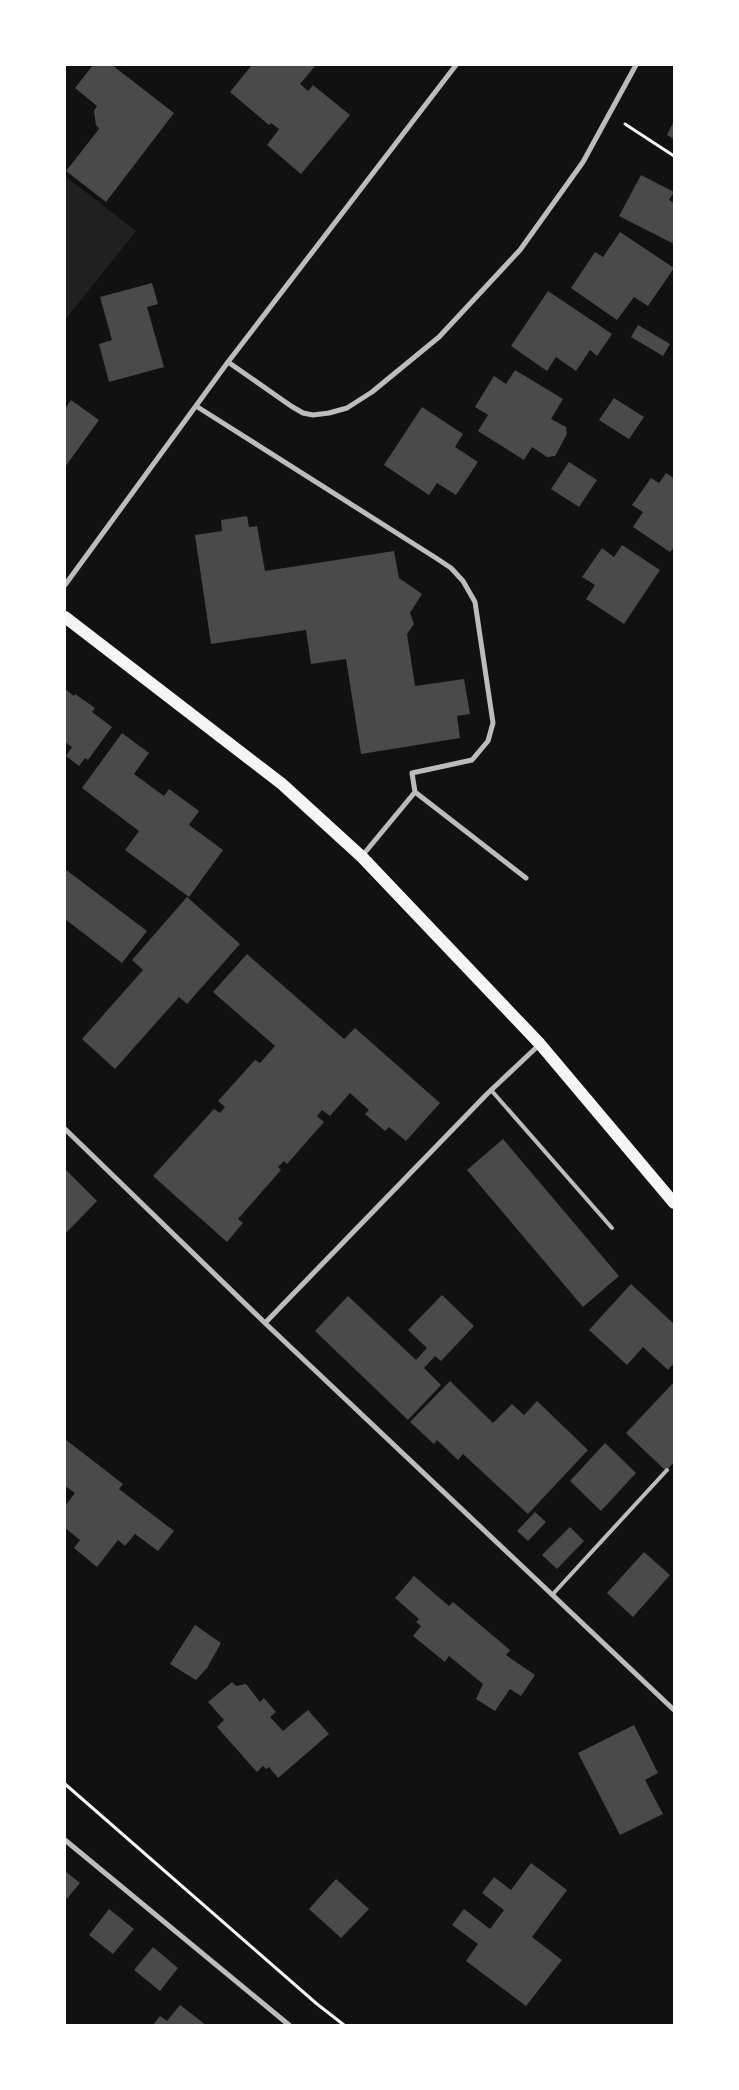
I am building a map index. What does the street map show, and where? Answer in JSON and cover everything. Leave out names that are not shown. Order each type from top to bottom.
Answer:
[{"type":"main road","points":[[65,617],[282,784],[362,857],[540,1044],[674,1203]]},
{"type":"street","points":[[65,585],[228,362],[456,65]]},
{"type":"street","points":[[228,362],[291,406],[313,415],[347,408],[372,392],[439,337],[520,250],[584,162],[636,65]]},
{"type":"street","points":[[196,406],[436,558],[463,581],[475,602],[493,723],[488,741],[472,760],[412,773],[415,792],[526,878]]},
{"type":"street","points":[[362,857],[415,792]]},
{"type":"street","points":[[265,1323],[492,1090],[540,1044]]},
{"type":"street","points":[[65,1129],[265,1323],[674,1710]]},
{"type":"street","points":[[65,1840],[289,2025]]},
{"type":"lane","points":[[492,1090],[612,1228]]},
{"type":"lane","points":[[552,1594],[667,1470]]},
{"type":"path","points":[[609,114],[674,156]]},
{"type":"path","points":[[65,1784],[317,2004],[344,2025]]},
{"type":"shaded area","points":[[65,176],[136,231],[65,320]]},
{"type":"building","points":[[93,65],[112,65],[174,113],[106,202],[66,171],[99,129],[96,125],[94,111],[97,106],[75,88]]},
{"type":"building","points":[[252,65],[316,65],[300,84],[308,91],[313,85],[350,115],[301,174],[267,145],[279,129],[271,123],[269,125],[230,92]]},
{"type":"building","points":[[674,121],[674,139],[667,135]]},
{"type":"building","points":[[641,175],[674,192],[669,200],[674,203],[674,244],[619,216]]},
{"type":"building","points":[[620,232],[674,268],[648,306],[634,297],[617,320],[571,288],[595,252],[603,257]]},
{"type":"building","points":[[152,283],[158,304],[147,307],[164,367],[109,382],[99,344],[112,340],[100,297]]},
{"type":"building","points":[[548,291],[612,334],[597,356],[590,350],[576,371],[556,357],[547,371],[511,346]]},
{"type":"building","points":[[638,325],[670,344],[663,356],[631,337]]},
{"type":"building","points":[[515,370],[563,399],[551,419],[566,427],[567,434],[555,456],[547,457],[532,447],[524,460],[478,431],[488,415],[475,407],[494,376],[506,384]]},
{"type":"building","points":[[614,398],[644,417],[629,439],[599,420]]},
{"type":"building","points":[[71,400],[99,420],[65,467],[65,409]]},
{"type":"building","points":[[422,407],[463,434],[455,447],[478,462],[456,495],[437,483],[429,495],[384,465]]},
{"type":"building","points":[[569,462],[597,480],[579,507],[551,489]]},
{"type":"building","points":[[666,473],[674,478],[674,547],[670,552],[633,527],[643,512],[632,505],[651,478],[659,483]]},
{"type":"building","points":[[247,516],[249,527],[257,526],[265,571],[394,551],[399,578],[422,594],[410,613],[414,624],[407,634],[415,686],[464,679],[470,714],[457,716],[460,738],[361,754],[346,659],[311,664],[306,630],[211,644],[195,535],[222,531],[221,520]]},
{"type":"building","points":[[622,545],[660,570],[624,624],[586,599],[595,585],[582,577],[602,548],[614,557]]},
{"type":"building","points":[[65,689],[95,708],[92,712],[112,727],[88,760],[85,758],[79,766],[66,756],[72,747],[65,742]]},
{"type":"building","points":[[122,733],[149,753],[134,774],[164,796],[169,789],[199,811],[189,825],[223,850],[189,897],[125,850],[139,831],[82,788]]},
{"type":"building","points":[[65,869],[147,931],[122,963],[65,919]]},
{"type":"building","points":[[187,897],[240,944],[187,1004],[179,997],[115,1069],[82,1039],[143,970],[132,960]]},
{"type":"building","points":[[247,954],[344,1039],[355,1028],[440,1103],[406,1141],[389,1127],[385,1131],[365,1114],[369,1110],[350,1093],[330,1116],[322,1110],[317,1116],[324,1122],[287,1164],[284,1161],[278,1167],[281,1170],[238,1219],[243,1223],[227,1242],[153,1176],[214,1109],[220,1113],[225,1107],[218,1101],[255,1060],[260,1063],[275,1046],[213,992]]},
{"type":"building","points":[[503,1139],[619,1276],[583,1307],[467,1170]]},
{"type":"building","points":[[65,1169],[97,1201],[65,1234]]},
{"type":"building","points":[[631,1284],[674,1324],[674,1363],[668,1370],[643,1347],[627,1365],[589,1330]]},
{"type":"building","points":[[442,1295],[474,1326],[441,1361],[435,1356],[424,1368],[441,1385],[408,1420],[315,1331],[348,1296],[416,1360],[427,1348],[408,1330]]},
{"type":"building","points":[[450,1381],[493,1423],[512,1404],[524,1415],[537,1401],[588,1450],[528,1514],[463,1454],[458,1460],[437,1440],[434,1444],[410,1422]]},
{"type":"building","points":[[674,1382],[674,1462],[666,1471],[626,1433]]},
{"type":"building","points":[[65,1439],[123,1484],[119,1489],[174,1531],[158,1551],[135,1534],[125,1546],[118,1540],[97,1567],[74,1548],[80,1540],[65,1528],[65,1506],[75,1493],[65,1486]]},
{"type":"building","points":[[605,1443],[636,1473],[601,1511],[570,1481]]},
{"type":"building","points":[[535,1512],[546,1522],[528,1541],[517,1531]]},
{"type":"building","points":[[570,1527],[584,1541],[557,1569],[542,1555]]},
{"type":"building","points":[[644,1552],[670,1575],[633,1617],[607,1593]]},
{"type":"building","points":[[414,1576],[449,1606],[453,1602],[510,1650],[506,1655],[535,1675],[521,1696],[510,1689],[495,1711],[476,1699],[483,1684],[449,1656],[445,1662],[413,1636],[421,1626],[416,1622],[419,1619],[395,1598]]},
{"type":"building","points":[[195,1625],[221,1643],[207,1668],[196,1680],[170,1664]]},
{"type":"building","points":[[232,1682],[236,1686],[246,1684],[260,1702],[264,1698],[276,1712],[270,1717],[283,1731],[308,1710],[329,1734],[278,1778],[269,1767],[266,1769],[263,1766],[257,1772],[217,1727],[224,1720],[208,1702]]},
{"type":"building","points":[[634,1725],[658,1773],[645,1780],[663,1814],[620,1835],[578,1753]]},
{"type":"building","points":[[531,1863],[567,1890],[532,1937],[562,1960],[526,2006],[466,1961],[478,1944],[452,1925],[464,1909],[490,1929],[504,1910],[482,1893],[494,1877],[511,1890]]},
{"type":"building","points":[[65,1871],[80,1883],[65,1901]]},
{"type":"building","points":[[336,1879],[369,1909],[341,1938],[309,1909]]},
{"type":"building","points":[[109,1909],[134,1929],[113,1954],[89,1935]]},
{"type":"building","points":[[153,1947],[178,1968],[160,1991],[134,1970]]},
{"type":"building","points":[[180,2005],[206,2025],[153,2025],[160,2016],[167,2021]]}]
